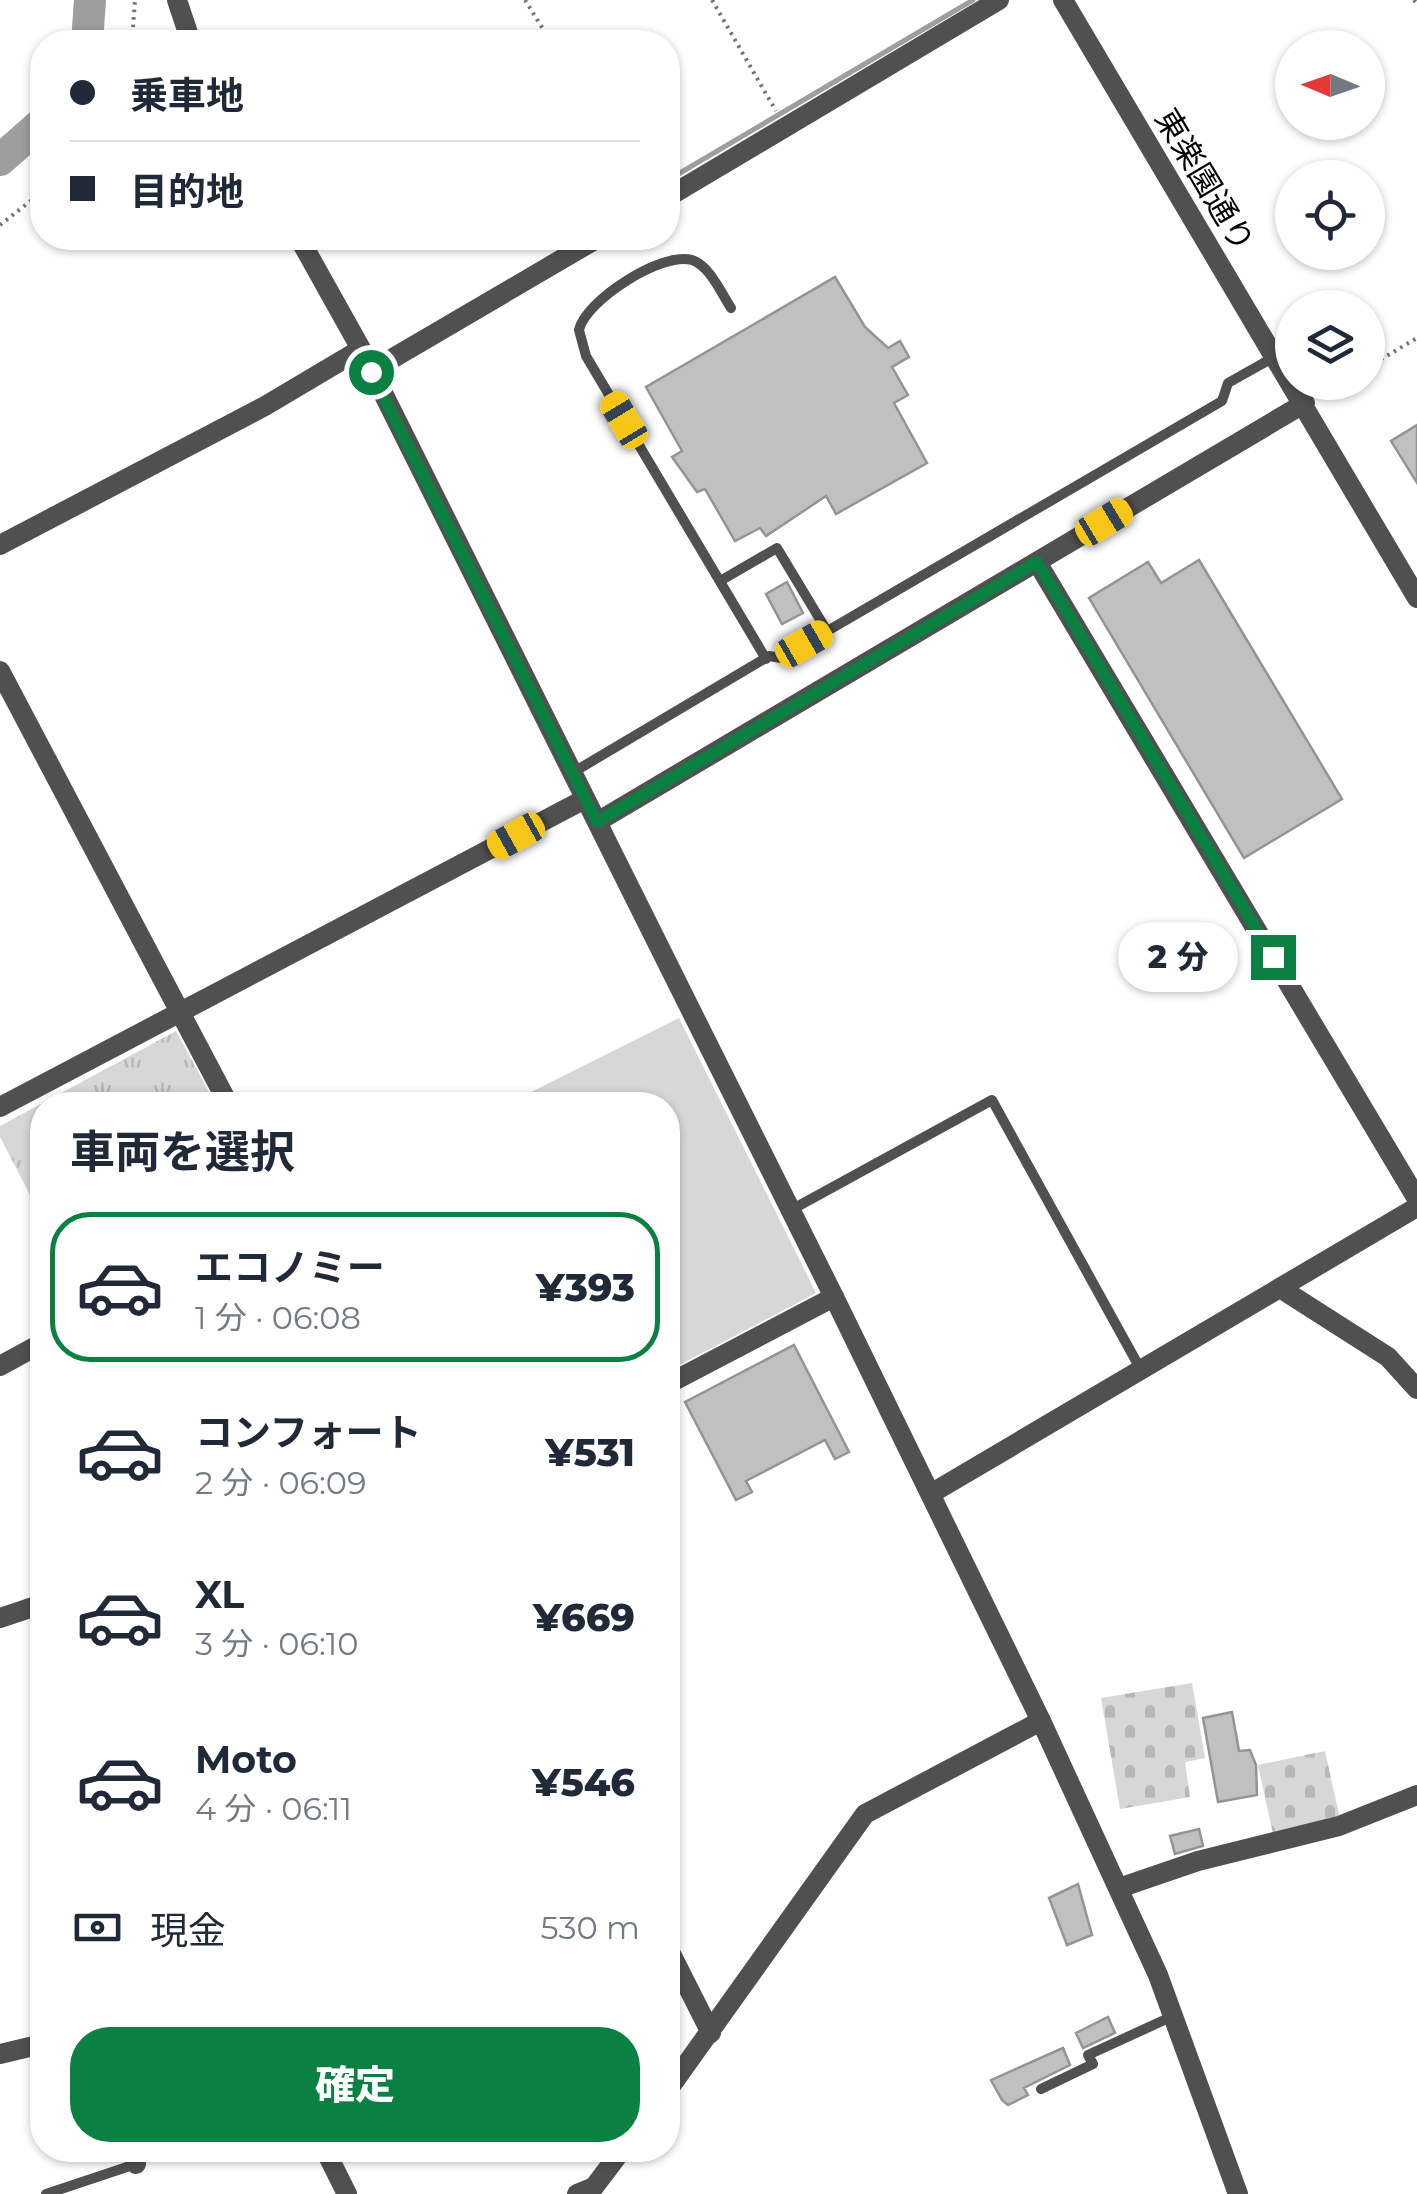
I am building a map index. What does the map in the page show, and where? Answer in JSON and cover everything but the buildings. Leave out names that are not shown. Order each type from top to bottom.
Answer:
[{"type":"street","points":[[176,0],[187,30]]},
{"type":"street","points":[[680,190],[999,0]]},
{"type":"street","name":"東楽園通り","points":[[1063,0],[1275,354]]},
{"type":"street","points":[[306,250],[360,349],[932,1492],[1119,1888],[1173,2016],[1238,2194]]},
{"type":"street","points":[[371,372],[578,250]]},
{"type":"street","points":[[0,545],[265,406],[360,349]]},
{"type":"street","name":"東楽園通り","points":[[1303,400],[1417,598]]},
{"type":"street","points":[[597,822],[1305,403]]},
{"type":"street","points":[[1037,562],[1417,1199]]},
{"type":"street","points":[[0,671],[222,1092]]},
{"type":"street","points":[[0,1107],[586,799]]},
{"type":"street","points":[[932,1492],[1417,1207]]},
{"type":"street","points":[[1280,1288],[1388,1356],[1417,1389]]},
{"type":"street","points":[[680,1378],[834,1296]]},
{"type":"street","points":[[0,1366],[30,1350]]},
{"type":"street","points":[[0,1618],[30,1608]]},
{"type":"street","points":[[680,2074],[865,1814],[1041,1721]]},
{"type":"street","points":[[1119,1888],[1198,1861],[1339,1826],[1417,1795]]},
{"type":"street","points":[[680,1972],[710,2033]]},
{"type":"street","points":[[0,2054],[30,2047]]},
{"type":"street","points":[[330,2162],[339,2192]]},
{"type":"street","points":[[577,2194],[594,2187],[613,2162]]},
{"type":"lane","points":[[731,308],[704,267],[694,260],[670,261],[590,305],[579,330],[586,356],[766,658]]},
{"type":"lane","points":[[572,773],[766,658],[782,658],[1222,401],[1228,384],[1275,357]]},
{"type":"lane","points":[[720,581],[776,548],[827,631]]},
{"type":"lane","points":[[792,1210],[992,1100],[1141,1370]]},
{"type":"lane","points":[[1041,2089],[1093,2064],[1088,2055],[1173,2016]]},
{"type":"lane","points":[[46,2194],[122,2162]]},
{"type":"path","points":[[133,30],[135,0]]},
{"type":"path","points":[[525,0],[543,30]]},
{"type":"path","points":[[712,0],[786,128]]},
{"type":"path","points":[[0,225],[30,201]]},
{"type":"path","points":[[1385,357],[1417,338]]},
{"type":"green space","points":[[679,1018],[816,1293],[680,1365],[680,1092],[531,1092]]},
{"type":"green space","points":[[176,1031],[209,1092],[63,1092]]},
{"type":"green space","points":[[30,1110],[30,1195],[0,1137],[0,1126]]},
{"type":"green space","points":[[1192,1683],[1205,1758],[1185,1762],[1190,1797],[1120,1809],[1101,1698]]},
{"type":"green space","points":[[1325,1751],[1340,1819],[1273,1834],[1258,1765]]},
{"type":"waterway","points":[[88,30],[90,0]]},
{"type":"waterway","points":[[680,173],[973,0]]},
{"type":"waterway","points":[[0,160],[30,134]]},
{"type":"route","points":[[371,372],[597,822],[1037,562],[1273,957]]}]
